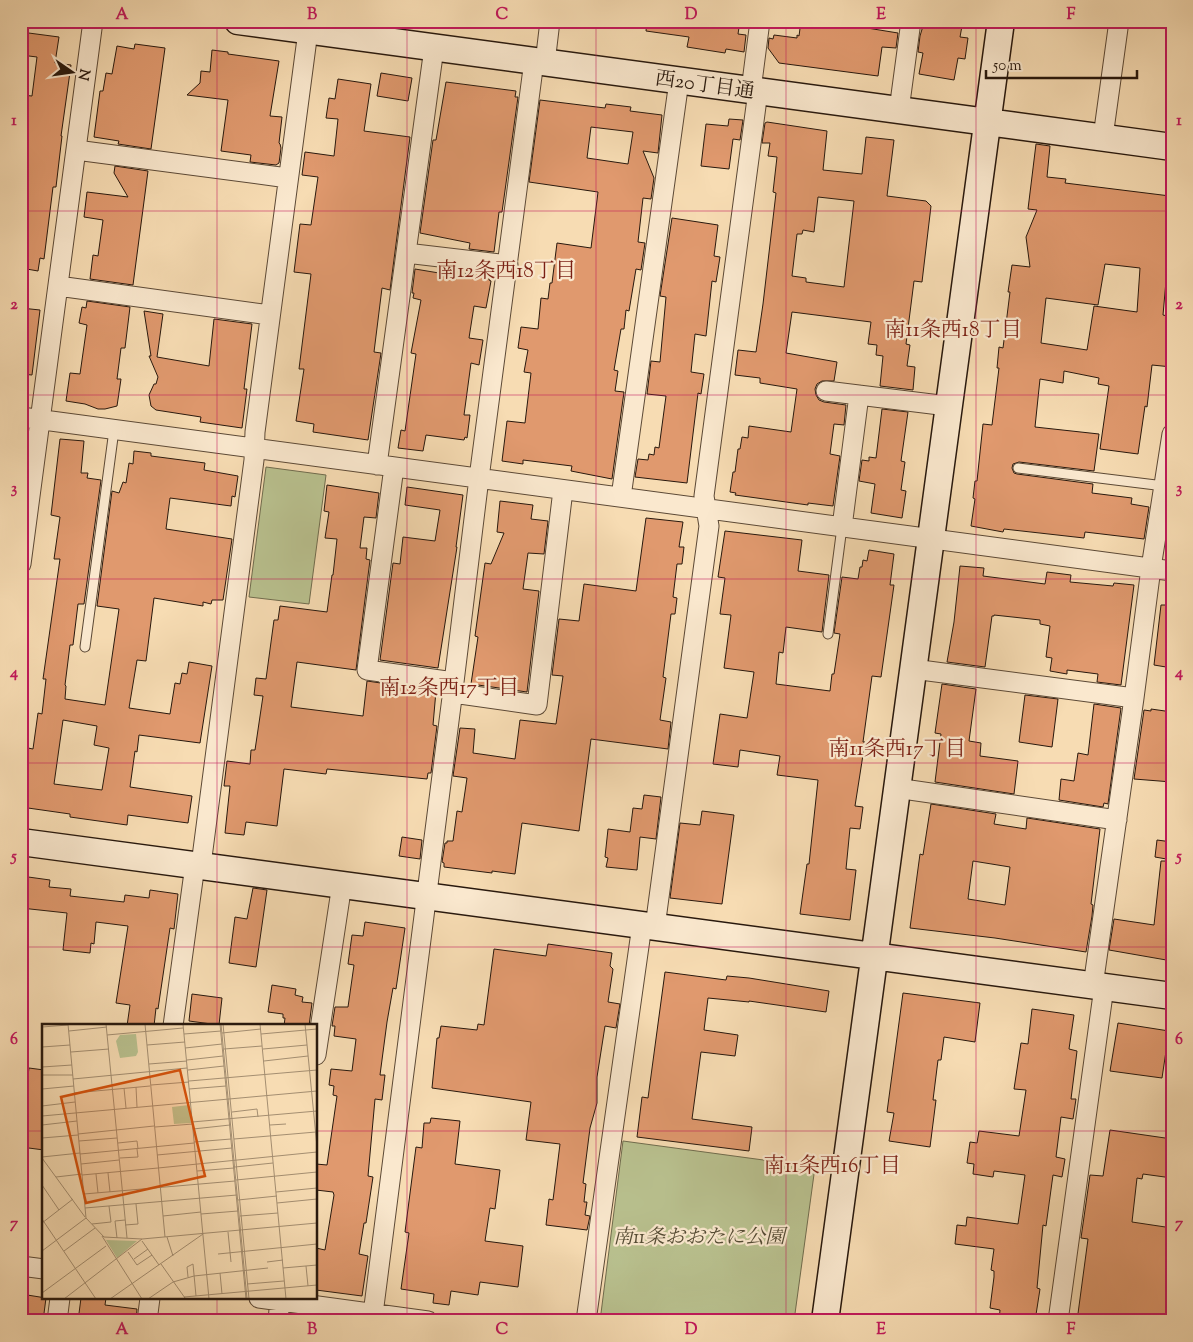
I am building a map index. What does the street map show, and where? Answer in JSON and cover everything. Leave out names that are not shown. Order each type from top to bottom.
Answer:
[{"type":"street","points":[[21,564],[93,21]]},
{"type":"street","name":"西20丁目通","points":[[238,21],[315,28],[434,48],[1172,146]]},
{"type":"street","points":[[378,1316],[427,896],[479,478],[508,265],[540,62],[550,21]]},
{"type":"street","points":[[586,1321],[649,926],[709,526],[704,496],[754,91],[760,21]]},
{"type":"street","points":[[899,110],[911,21]]},
{"type":"street","points":[[825,1321],[1001,21]]},
{"type":"street","points":[[1103,138],[1119,21]]},
{"type":"street","points":[[173,1024],[198,865],[254,460],[288,178],[315,28]]},
{"type":"street","points":[[434,48],[406,253],[367,670],[536,705],[563,490]]},
{"type":"street","points":[[621,497],[679,81]]},
{"type":"street","points":[[76,150],[288,178]]},
{"type":"street","points":[[406,253],[508,265]]},
{"type":"street","points":[[58,286],[270,315]]},
{"type":"street","points":[[826,391],[948,406]]},
{"type":"street","points":[[842,526],[859,395]]},
{"type":"street","points":[[21,417],[1172,571]]},
{"type":"street","points":[[1058,1321],[1117,820],[1151,568],[1172,434]]},
{"type":"street","points":[[913,669],[1134,698]]},
{"type":"street","points":[[896,788],[1117,820]]},
{"type":"street","points":[[21,842],[1172,996]]},
{"type":"street","points":[[318,1042],[342,884]]},
{"type":"street","points":[[21,1266],[42,1269]]},
{"type":"street","points":[[57,1321],[60,1300]]},
{"type":"street","points":[[147,1321],[150,1300]]},
{"type":"street","points":[[278,1321],[280,1300],[378,1316],[428,1321]]},
{"type":"lane","points":[[85,646],[114,430]]},
{"type":"lane","points":[[1018,468],[1164,486]]},
{"type":"lane","points":[[828,634],[842,526]]},
{"type":"green space","points":[[266,467],[326,475],[309,604],[249,597]]},
{"type":"green space","name":"南11条おおたに公園","points":[[623,1141],[815,1167],[794,1321],[600,1321]]},
{"type":"building","points":[[647,21],[740,21],[738,34],[746,35],[744,52],[726,49],[725,53],[687,47],[689,37],[646,31]]},
{"type":"building","points":[[801,21],[862,21],[861,27],[898,33],[896,48],[882,47],[878,76],[779,63],[768,48],[769,38],[773,39],[774,35],[797,38]]},
{"type":"building","points":[[927,21],[962,26],[960,37],[968,38],[965,59],[958,58],[954,80],[919,74],[923,53],[918,52],[920,36],[923,26],[926,27]]},
{"type":"building","points":[[21,32],[59,37],[55,63],[71,65],[56,187],[53,187],[44,259],[40,258],[38,271],[21,268],[21,225],[26,183],[23,183],[28,143],[21,142],[21,95],[32,96],[37,57],[21,55]]},
{"type":"building","points":[[135,44],[165,48],[151,149],[118,144],[119,141],[94,137],[100,91],[103,91],[106,73],[112,74],[117,46],[134,49]]},
{"type":"building","points":[[212,50],[279,61],[270,116],[282,117],[279,143],[281,148],[279,163],[276,165],[250,162],[251,155],[221,151],[228,100],[187,95],[200,83],[201,71],[210,72]]},
{"type":"building","points":[[381,73],[412,78],[408,101],[377,96]]},
{"type":"building","points":[[338,79],[371,84],[364,131],[410,137],[390,290],[382,288],[374,352],[381,353],[368,440],[313,432],[314,424],[296,421],[304,369],[299,369],[311,274],[294,272],[300,224],[311,225],[318,177],[302,175],[305,152],[334,156],[338,119],[326,118],[329,98],[335,99]]},
{"type":"building","points":[[446,82],[516,91],[515,97],[518,97],[502,212],[499,212],[494,252],[469,249],[470,243],[420,233],[433,140],[436,140]]},
{"type":"building","points":[[540,100],[605,108],[606,104],[631,107],[630,111],[662,115],[658,153],[643,151],[654,178],[651,199],[643,198],[638,242],[645,243],[641,270],[636,269],[629,311],[626,310],[624,329],[621,329],[614,370],[618,371],[615,391],[624,392],[612,479],[571,471],[572,466],[523,460],[523,464],[502,461],[507,421],[525,423],[531,373],[524,372],[528,350],[518,348],[521,327],[538,329],[541,298],[548,299],[557,243],[591,248],[598,192],[529,182]],"holes":[[[591,127],[633,132],[628,164],[587,158]]]},
{"type":"building","points":[[729,119],[743,120],[740,140],[733,139],[729,169],[701,166],[706,124],[728,126]]},
{"type":"building","points":[[765,123],[827,131],[823,170],[862,174],[866,137],[894,140],[887,196],[926,201],[931,206],[922,282],[914,281],[906,344],[910,345],[907,366],[915,367],[913,390],[880,386],[883,356],[876,355],[877,345],[868,344],[871,322],[792,312],[786,353],[837,362],[834,381],[822,381],[817,384],[815,389],[819,400],[846,405],[844,425],[834,424],[830,454],[840,456],[833,506],[808,503],[808,505],[735,495],[736,493],[730,492],[738,449],[740,449],[742,437],[748,438],[749,426],[791,432],[797,389],[760,383],[760,378],[735,375],[738,350],[756,352],[763,304],[776,193],[773,192],[777,157],[768,156],[770,143],[762,143]],"holes":[[[818,197],[854,201],[844,287],[806,282],[806,278],[792,276],[797,234],[802,234],[803,230],[814,232]]]},
{"type":"building","points":[[1036,144],[1050,146],[1047,177],[1066,179],[1065,183],[1170,196],[1167,218],[1172,219],[1172,282],[1166,281],[1163,315],[1172,317],[1172,367],[1152,365],[1147,407],[1145,406],[1138,454],[1100,449],[1109,386],[1098,384],[1099,378],[1064,371],[1063,383],[1040,379],[1035,427],[1099,434],[1094,471],[1019,462],[1013,464],[1012,468],[1014,473],[1017,474],[1093,484],[1092,493],[1132,498],[1131,504],[1149,507],[1144,539],[1085,532],[1084,538],[1004,529],[1003,532],[971,526],[983,424],[992,425],[999,368],[997,368],[999,347],[1003,348],[1012,265],[1030,267],[1026,237],[1037,210],[1028,209]],"holes":[[[1105,264],[1140,268],[1137,312],[1094,306],[1087,350],[1041,343],[1046,298],[1098,305]]]},
{"type":"building","points":[[115,166],[148,171],[133,285],[90,279],[93,255],[98,256],[103,220],[84,217],[87,192],[128,197],[114,173]]},
{"type":"building","points":[[672,218],[718,225],[714,256],[720,257],[716,282],[712,281],[706,336],[695,334],[691,372],[704,374],[701,394],[698,393],[687,483],[635,477],[638,459],[648,460],[649,454],[654,455],[655,447],[659,448],[666,396],[647,394],[651,361],[660,362],[666,297],[660,296]]},
{"type":"building","points":[[415,269],[463,277],[466,271],[490,274],[489,280],[491,281],[486,308],[474,306],[469,338],[483,340],[479,365],[471,363],[464,415],[470,415],[467,438],[465,437],[464,440],[426,435],[423,451],[398,448],[401,430],[405,431],[416,354],[411,353],[421,300],[413,298],[414,293],[412,293]]},
{"type":"building","points":[[87,301],[130,307],[125,348],[121,348],[117,379],[121,379],[117,406],[105,409],[66,401],[70,373],[80,374],[87,325],[79,323],[82,307],[86,308]]},
{"type":"building","points":[[21,308],[40,310],[32,375],[21,374]]},
{"type":"building","points":[[144,311],[163,314],[157,357],[209,366],[214,319],[252,324],[244,389],[247,389],[242,428],[200,422],[201,417],[156,410],[151,406],[149,395],[158,377],[149,356],[151,356]]},
{"type":"building","points":[[882,409],[908,412],[901,461],[905,462],[901,490],[906,491],[902,518],[871,513],[875,484],[859,481],[862,460],[869,461],[869,457],[876,458]]},
{"type":"building","points":[[60,439],[84,441],[81,473],[88,473],[87,478],[101,480],[84,604],[78,604],[73,645],[70,645],[65,699],[105,705],[119,609],[97,606],[112,491],[119,493],[123,482],[126,483],[129,463],[133,464],[134,451],[151,453],[151,456],[205,463],[204,470],[238,476],[235,497],[232,496],[231,506],[170,498],[166,529],[232,539],[223,600],[212,600],[211,604],[203,602],[203,606],[154,598],[146,661],[137,660],[129,708],[170,714],[175,683],[180,684],[182,673],[187,674],[189,662],[212,666],[200,743],[139,735],[137,752],[135,751],[130,787],[192,796],[188,823],[128,815],[127,825],[70,817],[70,814],[21,807],[28,748],[33,749],[38,713],[42,714],[46,679],[43,679],[60,559],[54,559],[60,517],[51,515]],"holes":[[[63,720],[97,726],[94,745],[109,748],[102,790],[54,784]]]},
{"type":"building","points":[[327,485],[379,493],[376,518],[364,517],[360,548],[367,548],[366,559],[370,560],[356,670],[297,662],[291,707],[363,716],[367,681],[436,691],[433,725],[437,726],[431,773],[428,773],[427,779],[327,769],[326,774],[284,769],[277,826],[246,822],[244,835],[225,833],[230,786],[224,786],[227,761],[250,764],[251,750],[255,750],[263,696],[254,695],[256,678],[266,679],[274,620],[278,620],[280,606],[327,612],[337,539],[325,538],[329,512],[324,511]]},
{"type":"building","points":[[407,487],[463,495],[438,668],[380,660],[393,563],[400,564],[403,537],[435,541],[440,510],[405,505]]},
{"type":"building","points":[[500,501],[533,505],[531,519],[548,521],[544,554],[528,553],[523,589],[539,591],[527,692],[471,684],[478,637],[475,636],[485,563],[491,564],[504,533],[497,532]]},
{"type":"building","points":[[1171,510],[1172,534],[1168,534]]},
{"type":"building","points":[[646,518],[683,522],[679,547],[684,547],[682,564],[677,564],[673,597],[677,598],[675,614],[671,614],[663,677],[666,678],[660,720],[671,722],[668,749],[591,739],[579,831],[522,823],[515,874],[444,867],[442,862],[445,843],[453,841],[457,811],[462,812],[467,778],[453,776],[460,728],[475,729],[473,753],[515,759],[520,720],[556,724],[563,676],[552,675],[559,619],[579,621],[584,584],[636,591]]},
{"type":"building","points":[[725,531],[802,540],[798,571],[829,575],[822,632],[786,627],[783,653],[779,652],[776,684],[830,691],[840,634],[834,633],[842,577],[858,579],[860,567],[862,567],[863,560],[867,561],[869,550],[894,554],[890,585],[894,585],[881,677],[872,676],[863,742],[865,742],[855,806],[863,807],[860,829],[850,828],[846,869],[856,870],[850,920],[800,914],[807,864],[809,864],[818,780],[777,775],[780,756],[740,750],[738,767],[713,764],[720,714],[747,718],[754,672],[724,668],[731,615],[720,614],[725,578],[718,577]]},
{"type":"building","points":[[960,566],[984,568],[983,576],[1045,584],[1047,572],[1071,575],[1070,582],[1113,586],[1114,583],[1134,585],[1121,685],[1097,682],[1098,674],[1067,670],[1067,674],[1050,671],[1052,658],[1046,657],[1050,626],[1040,624],[1040,620],[994,615],[992,616],[985,667],[947,662],[954,622]]},
{"type":"building","points":[[1161,605],[1172,605],[1172,668],[1154,665]]},
{"type":"building","points":[[942,684],[976,689],[969,741],[981,743],[980,756],[1018,761],[1014,794],[935,782],[941,734],[935,733]]},
{"type":"building","points":[[1025,695],[1058,699],[1052,747],[1019,742]]},
{"type":"building","points":[[1094,704],[1121,708],[1108,804],[1104,803],[1103,807],[1059,800],[1061,779],[1074,781],[1078,753],[1088,755]]},
{"type":"building","points":[[1151,709],[1172,712],[1172,782],[1134,779],[1144,710],[1151,711]]},
{"type":"building","points":[[644,795],[661,797],[656,839],[640,837],[637,870],[606,867],[608,858],[605,857],[608,829],[630,832],[633,808],[642,809]]},
{"type":"building","points":[[931,804],[996,814],[994,824],[1026,829],[1027,818],[1100,829],[1091,904],[1093,905],[1092,916],[1086,952],[995,938],[910,928],[920,854],[923,855]],"holes":[[[973,861],[1010,867],[1005,905],[968,899]]]},
{"type":"building","points":[[702,811],[734,815],[722,904],[670,898],[680,823],[700,825]]},
{"type":"building","points":[[402,837],[422,840],[420,859],[399,856]]},
{"type":"building","points":[[1157,840],[1172,842],[1172,860],[1155,857]]},
{"type":"building","points":[[1161,861],[1172,861],[1172,961],[1109,950],[1114,919],[1154,925]]},
{"type":"building","points":[[21,876],[50,880],[49,887],[71,889],[70,896],[124,902],[125,895],[149,898],[150,890],[178,894],[174,929],[170,928],[154,1024],[127,1024],[130,1005],[116,1003],[128,926],[96,922],[94,944],[91,943],[90,953],[63,950],[67,913],[21,908]]},
{"type":"building","points":[[253,888],[267,890],[256,967],[229,963],[235,917],[247,919]]},
{"type":"building","points":[[365,922],[405,928],[396,989],[393,988],[387,1022],[380,1075],[385,1075],[382,1100],[375,1099],[368,1176],[373,1177],[359,1254],[368,1256],[362,1296],[318,1290],[318,1248],[325,1250],[334,1195],[333,1192],[318,1190],[318,1164],[327,1165],[337,1096],[333,1095],[334,1086],[329,1085],[331,1069],[352,1071],[356,1039],[334,1036],[335,1026],[332,1026],[335,1007],[348,1007],[354,965],[348,964],[352,935],[363,936]]},
{"type":"building","points":[[548,944],[612,953],[610,966],[613,969],[608,1002],[620,1004],[616,1028],[605,1026],[597,1077],[597,1103],[590,1128],[583,1183],[586,1184],[584,1202],[587,1202],[585,1215],[590,1216],[587,1230],[546,1225],[549,1199],[553,1200],[560,1144],[526,1140],[531,1102],[432,1088],[437,1038],[439,1038],[441,1026],[477,1030],[478,1024],[484,1025],[494,949],[546,956]]},
{"type":"building","points":[[665,972],[726,980],[727,976],[749,978],[829,991],[826,1012],[749,1001],[708,998],[704,1030],[738,1035],[735,1056],[701,1052],[692,1119],[752,1127],[749,1151],[637,1137],[642,1097],[648,1098]]},
{"type":"building","points":[[272,985],[296,989],[295,995],[303,997],[302,1002],[312,1003],[309,1024],[284,1024],[283,1014],[268,1012]]},
{"type":"building","points":[[903,993],[980,1003],[975,1042],[944,1037],[941,1060],[938,1060],[933,1100],[936,1100],[930,1147],[889,1141],[894,1113],[887,1112]]},
{"type":"building","points":[[192,994],[222,998],[219,1024],[189,1021]]},
{"type":"building","points":[[1032,1009],[1074,1015],[1069,1049],[1077,1051],[1071,1099],[1076,1099],[1073,1119],[1061,1117],[1056,1157],[1065,1159],[1062,1177],[1053,1175],[1046,1226],[1043,1225],[1037,1288],[1040,1289],[1035,1321],[999,1321],[1000,1310],[990,1308],[994,1277],[994,1271],[991,1270],[994,1249],[955,1244],[957,1225],[966,1226],[967,1217],[1018,1224],[1025,1175],[994,1171],[993,1177],[973,1174],[974,1164],[967,1163],[970,1142],[977,1143],[979,1131],[1019,1136],[1026,1090],[1014,1089],[1021,1043],[1028,1044]]},
{"type":"building","points":[[1118,1023],[1169,1031],[1162,1078],[1110,1071]]},
{"type":"building","points":[[29,1068],[42,1070],[42,1150],[21,1147],[21,1127]]},
{"type":"building","points":[[431,1118],[460,1121],[455,1164],[500,1170],[495,1209],[490,1208],[485,1241],[523,1246],[518,1287],[480,1282],[478,1295],[451,1291],[449,1305],[433,1303],[434,1294],[401,1289],[409,1233],[405,1232],[416,1147],[422,1148],[424,1123],[430,1123]]},
{"type":"building","points":[[1110,1130],[1172,1139],[1172,1178],[1143,1174],[1142,1179],[1137,1178],[1132,1222],[1172,1228],[1172,1321],[1077,1321],[1088,1239],[1081,1238],[1090,1175],[1103,1176]]},
{"type":"building","points":[[21,1294],[42,1297],[42,1300],[46,1300],[43,1321],[21,1321]]},
{"type":"building","points":[[81,1300],[106,1300],[105,1305],[137,1309],[136,1321],[78,1321]]},
{"type":"district","name":"南12条西18丁目","points":[[506,270]]},
{"type":"district","name":"南11条西18丁目","points":[[953,329]]},
{"type":"district","name":"南12条西17丁目","points":[[449,687]]},
{"type":"district","name":"南11条西17丁目","points":[[897,748]]},
{"type":"district","name":"南11条西16丁目","points":[[832,1165]]}]
